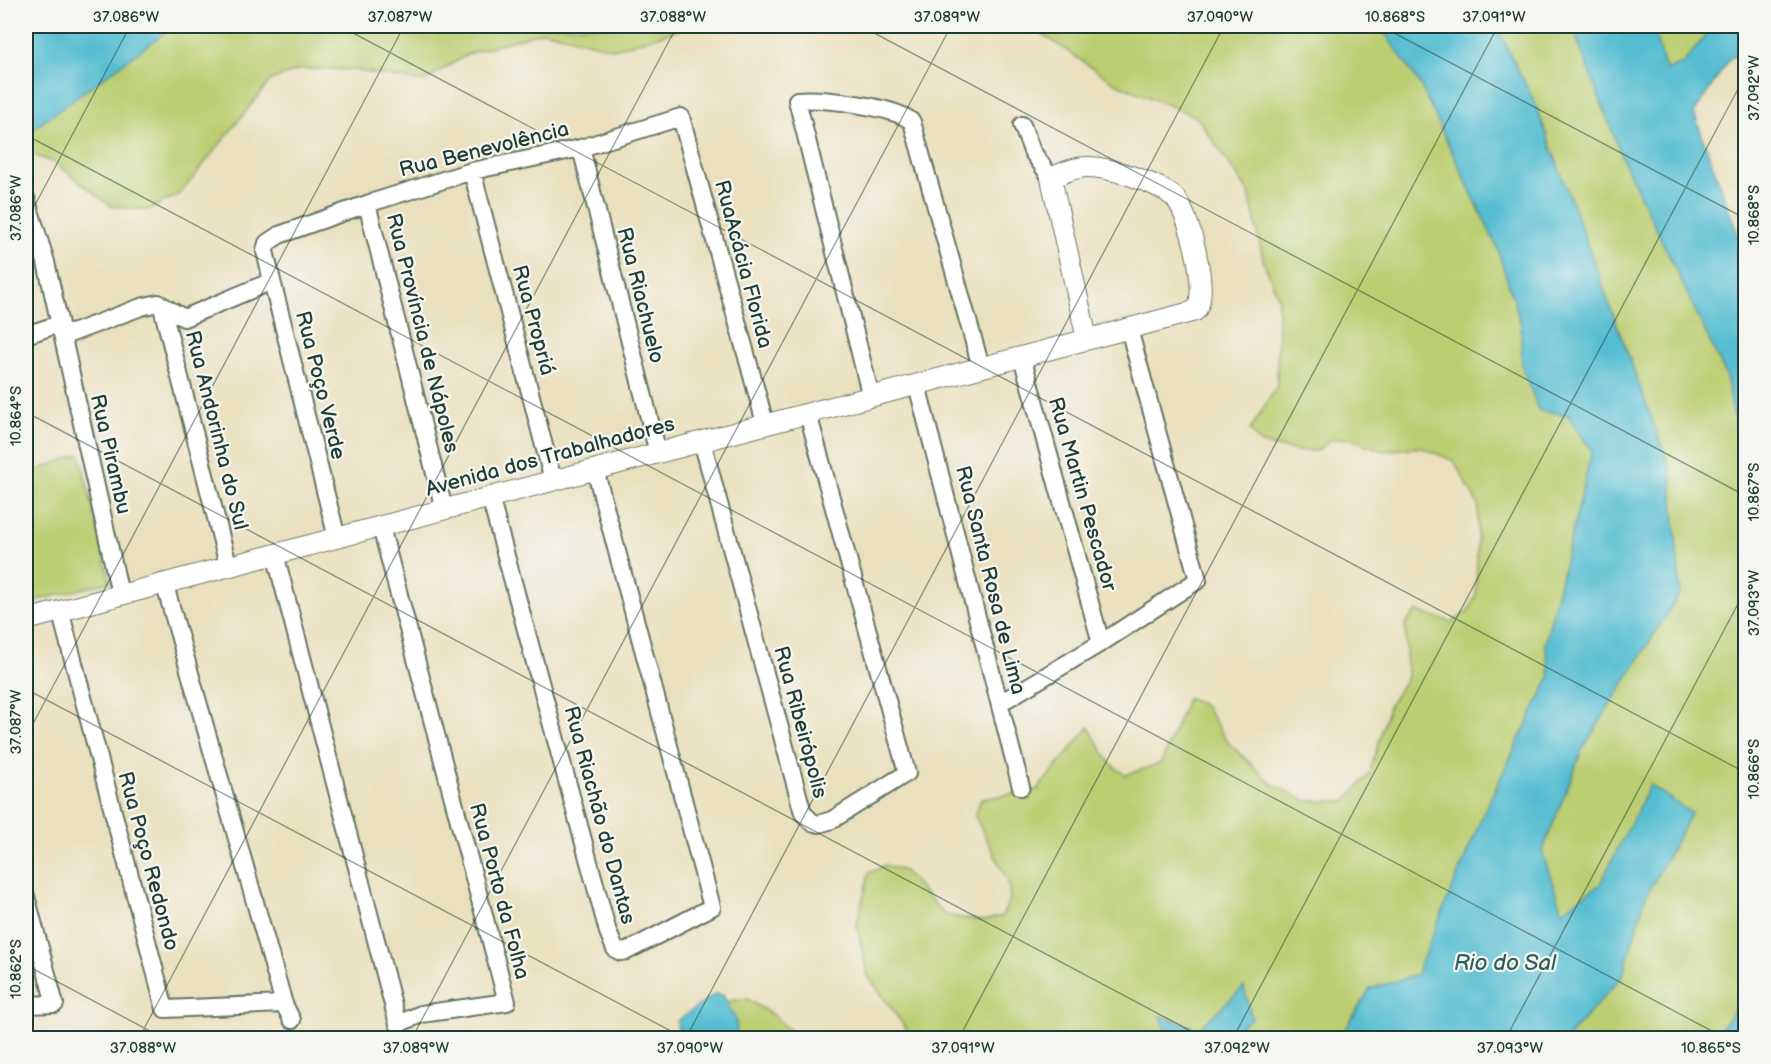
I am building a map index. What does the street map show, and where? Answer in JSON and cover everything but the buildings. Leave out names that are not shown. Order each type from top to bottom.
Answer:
[{"type":"street","points":[[871,398],[797,100],[837,101],[910,120],[915,129],[981,368]]},
{"type":"street","name":"Rua Benevolência","points":[[267,243],[279,235],[367,204],[472,171],[581,148],[681,117]]},
{"type":"street","name":"RuaAcácia Florida","points":[[681,117],[765,423]]},
{"type":"street","points":[[1022,125],[1030,147],[1051,178],[1087,339]]},
{"type":"street","name":"Rua Riachuelo","points":[[581,148],[658,453]]},
{"type":"street","name":"Avenida dos Trabalhadores","points":[[26,620],[1195,311],[1199,305],[1201,284],[1199,270],[1190,232],[1179,204],[1171,195],[1159,188],[1114,172],[1086,167],[1051,178]]},
{"type":"street","name":"Rua Propriá","points":[[472,171],[553,480]]},
{"type":"street","name":"Rua Pirambu","points":[[26,198],[46,262],[120,594]]},
{"type":"street","name":"Rua Província de Nápoles","points":[[367,204],[444,509]]},
{"type":"street","name":"Rua Poço Verde","points":[[267,243],[265,251],[272,281],[337,538]]},
{"type":"street","points":[[26,335],[60,328],[72,333],[141,307],[158,303],[184,318],[272,281]]},
{"type":"street","name":"Rua Andorinha do Sul","points":[[162,307],[228,565]]},
{"type":"street","points":[[998,697],[1007,699],[1101,643],[1198,580],[1129,329]]},
{"type":"street","name":"Rua Martin Pescador","points":[[1022,357],[1101,643]]},
{"type":"street","name":"Rua Santa Rosa de Lima","points":[[917,385],[1021,787]]},
{"type":"street","name":"Rua Ribeirópolis","points":[[702,441],[802,813],[812,822],[819,825],[824,824],[907,772],[808,414]]},
{"type":"street","name":"Rua Riachão do Dantas","points":[[490,497],[608,932],[615,949],[621,952],[627,951],[712,907],[595,469]]},
{"type":"street","name":"Rua Porto da Folha","points":[[275,554],[398,1024],[420,1014],[507,1002],[381,527]]},
{"type":"street","points":[[164,582],[284,1004],[292,1020]]},
{"type":"street","name":"Rua Poço Redondo","points":[[60,610],[165,1009],[284,1004]]},
{"type":"street","points":[[26,896],[55,1004],[26,1005]]},
{"type":"green space","points":[[174,26],[692,26],[614,49],[544,31],[468,54],[423,82],[353,70],[301,69],[271,80],[180,194],[147,210],[111,206],[55,163],[26,152],[26,134]]},
{"type":"green space","points":[[811,26],[947,26],[928,33]]},
{"type":"green space","points":[[1030,26],[1380,26],[1420,84],[1497,247],[1521,324],[1522,367],[1568,415],[1592,451],[1545,643],[1550,676],[1485,810],[1416,975],[1370,989],[1340,1038],[1222,1038],[1252,1018],[1198,1029],[1162,1016],[1168,1038],[913,1038],[867,975],[857,924],[869,873],[885,865],[904,871],[945,915],[983,921],[1002,916],[1010,899],[1008,882],[975,816],[981,799],[1037,790],[1089,727],[1109,762],[1125,775],[1161,763],[1188,697],[1205,706],[1228,742],[1272,784],[1307,801],[1345,801],[1369,775],[1389,706],[1407,677],[1405,624],[1416,611],[1452,622],[1468,611],[1476,594],[1478,505],[1454,461],[1421,447],[1383,451],[1349,438],[1331,440],[1317,451],[1299,451],[1261,444],[1250,430],[1277,386],[1278,297],[1264,263],[1249,193],[1197,117],[1115,83]]},
{"type":"green space","points":[[1496,26],[1572,26],[1622,157],[1726,375],[1746,473],[1746,995],[1714,1038],[1567,1038],[1623,975],[1645,898],[1691,813],[1650,785],[1600,885],[1562,912],[1542,852],[1582,750],[1680,593],[1671,471],[1535,103]]},
{"type":"green space","points":[[1652,26],[1719,26],[1711,29],[1683,64],[1666,70]]},
{"type":"green space","points":[[80,454],[110,582],[26,603],[26,474]]},
{"type":"green space","points":[[746,998],[774,1016],[797,1038],[676,1038],[701,1012],[713,1004]]},
{"type":"water","points":[[26,26],[174,26],[26,134]]},
{"type":"water","name":"Rio do Sal","points":[[1380,26],[1496,26],[1535,103],[1671,471],[1680,593],[1582,750],[1542,852],[1562,911],[1600,884],[1650,785],[1691,813],[1645,898],[1623,975],[1567,1038],[1340,1038],[1370,989],[1416,975],[1485,810],[1550,676],[1545,644],[1592,451],[1568,415],[1539,411],[1522,367],[1521,324],[1497,247],[1420,84]]},
{"type":"water","points":[[1572,26],[1652,26],[1666,70],[1683,64],[1711,29],[1719,26],[1745,26],[1745,52],[1730,58],[1694,113],[1745,255],[1745,473],[1726,375],[1622,157]]},
{"type":"water","points":[[1244,987],[1252,1018],[1222,1038],[1168,1038],[1161,1016],[1198,1029]]},
{"type":"water","points":[[715,994],[723,995],[736,1020],[737,1038],[679,1038],[677,1021]]},
{"type":"water","points":[[1745,995],[1745,1038],[1714,1038]]}]
